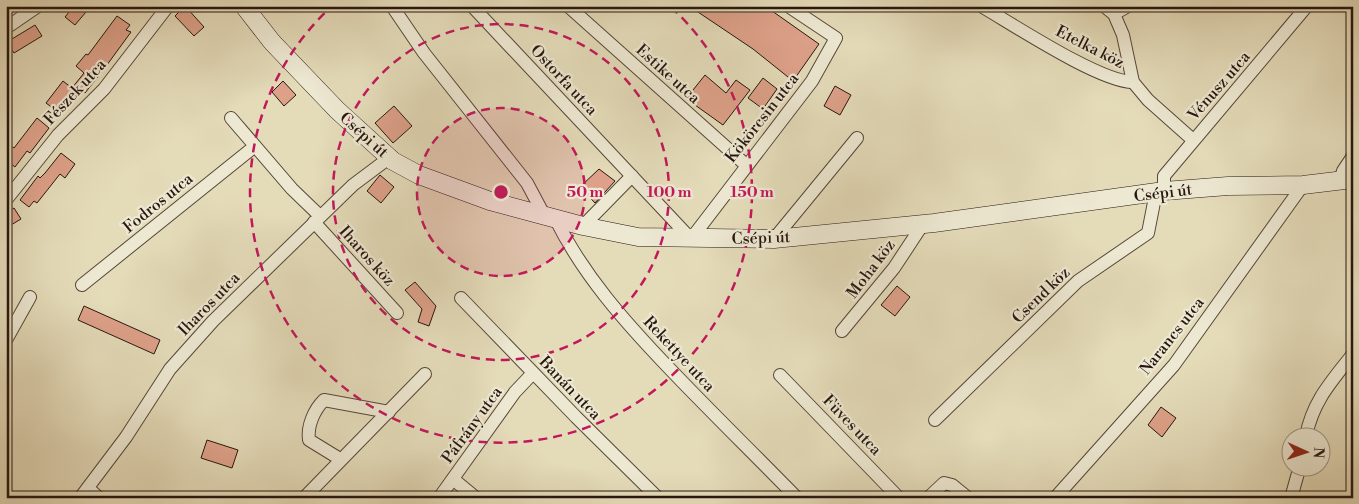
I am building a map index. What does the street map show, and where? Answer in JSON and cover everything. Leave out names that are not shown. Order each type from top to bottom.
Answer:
[{"type":"street","points":[[6,28],[38,6]]},
{"type":"street","name":"Fészek utca","points":[[6,200],[58,135],[104,89],[168,6]]},
{"type":"street","name":"Csépi út","points":[[244,6],[272,42],[330,104],[389,158],[419,175],[482,197],[583,226],[638,237],[774,239],[923,224],[1160,192],[1228,186],[1303,185],[1346,180]]},
{"type":"street","name":"Rekettye utca","points":[[392,6],[424,53],[527,182],[596,285],[645,342],[797,498]]},
{"type":"street","name":"Ostorfa utca","points":[[472,6],[690,239]]},
{"type":"street","name":"Estike utca","points":[[568,6],[746,165]]},
{"type":"street","name":"Kökörcsin utca","points":[[690,239],[812,82],[836,38],[788,6]]},
{"type":"street","name":"Etelka köz","points":[[981,6],[1120,82],[1133,82]]},
{"type":"street","points":[[1128,6],[1109,10],[1123,35],[1133,82],[1148,100],[1193,140]]},
{"type":"street","name":"Vénusz utca","points":[[1160,192],[1164,176],[1307,6]]},
{"type":"street","points":[[231,118],[317,219]]},
{"type":"street","points":[[774,239],[857,138]]},
{"type":"street","name":"Fodros utca","points":[[82,285],[254,147]]},
{"type":"street","points":[[1346,180],[1343,171],[1353,156]]},
{"type":"street","name":"Iharos utca","points":[[84,493],[126,437],[170,370],[213,321],[353,185],[389,158]]},
{"type":"street","points":[[583,226],[632,176]]},
{"type":"street","name":"Narancs utca","points":[[1055,498],[1174,365],[1303,185]]},
{"type":"street","name":"Csend köz","points":[[936,420],[1078,281],[1148,233],[1160,192]]},
{"type":"street","name":"Iharos köz","points":[[317,219],[397,313]]},
{"type":"street","name":"Moha köz","points":[[842,331],[878,290],[923,224]]},
{"type":"street","points":[[6,340],[30,297]]},
{"type":"street","name":"Banán utca","points":[[461,298],[658,498]]},
{"type":"street","points":[[1308,426],[1319,398],[1353,354]]},
{"type":"street","name":"Páfrány utca","points":[[438,498],[515,392],[533,373]]},
{"type":"street","points":[[304,498],[425,374]]},
{"type":"street","name":"Füves utca","points":[[780,375],[899,498]]},
{"type":"street","points":[[340,459],[309,440],[308,430],[318,406],[324,400],[389,412]]},
{"type":"street","points":[[1291,498],[1297,476]]},
{"type":"street","points":[[453,479],[476,498]]},
{"type":"street","points":[[928,498],[944,483],[952,485],[968,498]]},
{"type":"street","points":[[84,493],[98,498]]},
{"type":"building","points":[[62,6],[91,6],[75,25],[65,17],[69,12]]},
{"type":"building","points":[[185,6],[204,27],[194,36],[175,16]]},
{"type":"building","points":[[689,6],[765,6],[819,44],[793,81],[753,49]]},
{"type":"building","points":[[117,16],[130,25],[126,30],[131,32],[85,93],[81,90],[62,115],[46,103],[63,81],[72,88],[84,73],[76,66],[86,54],[88,55]]},
{"type":"building","points":[[35,25],[42,36],[14,53],[7,42]]},
{"type":"building","points":[[705,75],[726,93],[736,80],[750,90],[723,125],[695,105],[697,102],[689,95]]},
{"type":"building","points":[[763,78],[777,89],[763,109],[748,98]]},
{"type":"building","points":[[283,81],[296,95],[284,106],[272,92]]},
{"type":"building","points":[[835,86],[851,95],[840,115],[824,106]]},
{"type":"building","points":[[394,106],[412,126],[393,143],[375,123]]},
{"type":"building","points":[[37,118],[49,128],[30,153],[27,151],[15,167],[6,160],[6,142],[14,148]]},
{"type":"building","points":[[61,153],[75,164],[65,178],[60,174],[37,203],[34,201],[29,207],[20,200],[38,176],[40,178]]},
{"type":"building","points":[[599,169],[615,181],[595,203],[580,187]]},
{"type":"building","points":[[380,175],[394,187],[381,203],[367,191]]},
{"type":"building","points":[[14,208],[21,219],[6,228],[6,213]]},
{"type":"building","points":[[415,282],[436,306],[429,326],[418,322],[422,309],[405,290]]},
{"type":"building","points":[[897,286],[910,297],[895,316],[881,305]]},
{"type":"building","points":[[84,306],[160,340],[154,354],[78,320]]},
{"type":"building","points":[[1161,407],[1176,418],[1162,437],[1148,425]]},
{"type":"building","points":[[207,440],[238,450],[232,468],[201,458]]}]
